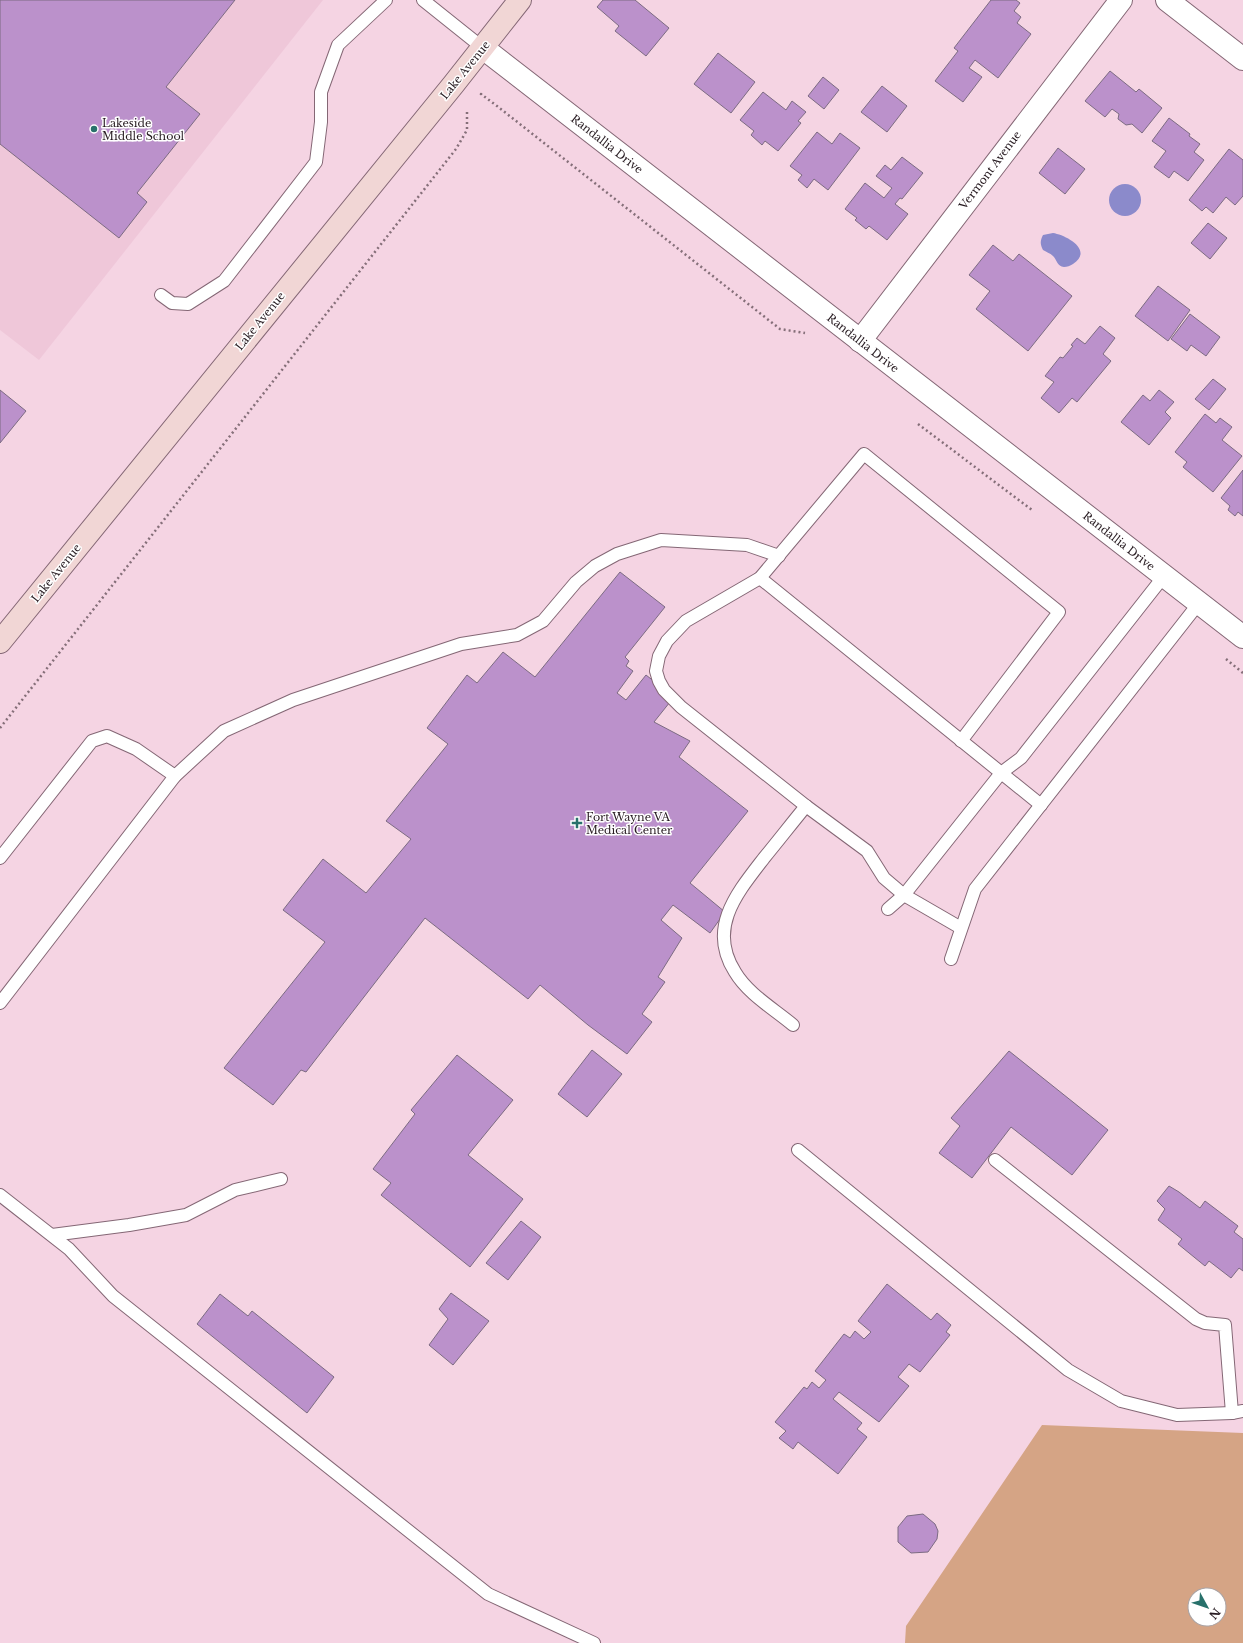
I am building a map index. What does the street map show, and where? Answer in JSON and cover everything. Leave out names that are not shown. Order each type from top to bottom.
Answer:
[{"type":"main road","name":"Lake Avenue","points":[[0,642],[483,48],[520,0]]},
{"type":"street","name":"Vermont Avenue","points":[[860,341],[1121,0]]},
{"type":"street","points":[[1167,0],[1243,59]]},
{"type":"street","name":"Randallia Drive","points":[[483,48],[1243,637]]},
{"type":"lane","points":[[161,295],[172,303],[188,304],[224,281],[316,162],[322,122],[321,92],[338,45],[386,0]]},
{"type":"lane","points":[[423,0],[483,48]]},
{"type":"lane","points":[[961,741],[1059,612],[864,454],[760,578],[686,621],[667,641],[659,656],[656,671],[659,681],[664,690],[680,707],[806,806],[867,851],[884,878],[904,895],[961,928]]},
{"type":"lane","points":[[0,1003],[175,776],[224,731],[293,700],[461,644],[516,635],[543,621],[576,582],[595,566],[617,554],[661,540],[747,545],[779,556]]},
{"type":"lane","points":[[888,909],[904,895],[1001,773],[1021,758],[1164,576]]},
{"type":"lane","points":[[760,578],[1041,805]]},
{"type":"lane","points":[[951,959],[975,889],[1199,603]]},
{"type":"lane","points":[[0,858],[92,741],[107,736],[136,749],[175,776]]},
{"type":"lane","points":[[793,1025],[746,987],[735,973],[726,957],[724,938],[726,916],[738,891],[806,806]]},
{"type":"lane","points":[[798,1150],[1068,1370],[1121,1401],[1177,1415],[1238,1412],[1225,1324],[1205,1323],[1196,1319],[995,1160]]},
{"type":"lane","points":[[52,1235],[129,1225],[186,1215],[235,1190],[281,1180]]},
{"type":"lane","points":[[0,1195],[69,1248],[113,1296],[488,1594],[594,1643]]},
{"type":"path","points":[[478,98],[482,94],[780,330],[810,333]]},
{"type":"path","points":[[0,728],[456,149],[467,130],[467,110],[471,106]]},
{"type":"path","points":[[918,424],[1037,514]]},
{"type":"path","points":[[1225,658],[1243,673]]},
{"type":"shaded area","points":[[0,0],[323,0],[39,360],[0,330]]},
{"type":"shaded area","points":[[1042,1425],[1243,1433],[1243,1643],[905,1643],[906,1626]]},
{"type":"water","points":[[1122,184],[1128,184],[1138,191],[1141,200],[1140,206],[1134,213],[1128,216],[1122,216],[1112,209],[1109,203],[1109,197],[1116,187]]},
{"type":"water","points":[[1053,233],[1071,240],[1079,249],[1081,254],[1079,259],[1072,265],[1064,267],[1058,264],[1052,255],[1043,250],[1041,246],[1041,239],[1043,235]]},
{"type":"building","name":"Lakeside Middle School","points":[[0,0],[235,0],[166,87],[200,114],[137,193],[147,202],[119,238],[0,144]]},
{"type":"building","points":[[603,0],[635,0],[669,28],[646,56],[615,31],[619,26],[597,7]]},
{"type":"building","points":[[991,0],[1016,0],[1020,3],[1014,11],[1021,17],[1017,23],[1031,34],[998,78],[975,60],[969,68],[982,77],[963,102],[935,81],[958,51],[954,48]]},
{"type":"building","points":[[718,53],[755,82],[731,113],[694,84]]},
{"type":"building","points":[[1110,71],[1136,92],[1139,89],[1162,108],[1142,133],[1132,124],[1126,125],[1118,119],[1119,114],[1112,109],[1105,117],[1085,101]]},
{"type":"building","points":[[823,77],[839,90],[824,109],[808,96]]},
{"type":"building","points":[[882,86],[907,106],[887,132],[861,112]]},
{"type":"building","points":[[763,92],[786,110],[792,101],[806,112],[798,121],[801,123],[778,151],[765,141],[762,145],[751,135],[754,131],[740,120]]},
{"type":"building","points":[[1169,118],[1190,134],[1189,136],[1200,144],[1194,152],[1204,160],[1188,181],[1174,171],[1169,178],[1154,167],[1166,151],[1152,141]]},
{"type":"building","points":[[817,132],[832,144],[840,133],[860,148],[828,190],[814,179],[807,188],[798,180],[802,175],[790,166]]},
{"type":"building","points":[[1058,148],[1085,169],[1065,194],[1039,173]]},
{"type":"building","points":[[1229,149],[1243,160],[1243,196],[1235,205],[1226,197],[1213,213],[1206,207],[1202,211],[1189,200]]},
{"type":"building","points":[[902,157],[923,173],[902,199],[900,198],[895,204],[908,214],[887,240],[869,226],[866,229],[855,220],[857,218],[845,209],[865,183],[884,198],[892,188],[876,176],[885,165],[891,170]]},
{"type":"building","points":[[1208,223],[1227,238],[1210,259],[1191,243]]},
{"type":"building","points":[[993,245],[1013,261],[1019,254],[1072,296],[1028,351],[976,309],[990,291],[969,275]]},
{"type":"building","points":[[1158,286],[1190,310],[1168,341],[1135,316]]},
{"type":"building","points":[[1190,314],[1220,337],[1206,356],[1191,345],[1187,351],[1171,339]]},
{"type":"building","points":[[1100,326],[1115,338],[1103,354],[1111,361],[1077,402],[1072,398],[1059,413],[1041,398],[1054,382],[1045,376],[1060,357],[1063,358],[1073,346],[1071,345],[1077,338],[1085,344]]},
{"type":"building","points":[[1213,379],[1226,389],[1209,410],[1195,399]]},
{"type":"building","points":[[0,390],[26,411],[0,443]]},
{"type":"building","points":[[1159,390],[1174,402],[1165,412],[1171,418],[1149,445],[1121,422],[1143,395],[1150,401]]},
{"type":"building","points":[[1205,414],[1216,423],[1220,418],[1232,427],[1222,440],[1242,456],[1213,492],[1183,467],[1187,462],[1175,452]]},
{"type":"building","points":[[1243,470],[1243,516],[1238,512],[1235,516],[1228,510],[1230,506],[1221,498]]},
{"type":"building","points":[[620,572],[665,607],[625,657],[629,661],[626,666],[633,671],[617,693],[626,700],[646,675],[674,697],[654,722],[690,741],[679,757],[748,811],[690,883],[725,912],[710,933],[673,905],[661,920],[682,938],[658,977],[665,982],[642,1014],[652,1022],[627,1054],[588,1025],[540,985],[528,999],[425,918],[306,1072],[301,1070],[273,1105],[224,1068],[325,942],[283,910],[323,859],[366,893],[411,839],[386,821],[448,744],[427,728],[467,675],[477,683],[503,652],[535,677]]},
{"type":"building","points":[[592,1050],[622,1074],[587,1117],[558,1094]]},
{"type":"building","points":[[1009,1051],[1108,1130],[1072,1175],[1011,1127],[972,1178],[939,1153],[960,1126],[951,1118]]},
{"type":"building","points":[[457,1055],[513,1100],[468,1155],[523,1199],[470,1267],[381,1195],[391,1183],[373,1169],[415,1114],[411,1110]]},
{"type":"building","points":[[1169,1186],[1200,1208],[1205,1201],[1238,1226],[1234,1232],[1243,1239],[1243,1271],[1239,1268],[1231,1278],[1209,1261],[1205,1266],[1178,1244],[1182,1239],[1158,1220],[1165,1209],[1157,1201]]},
{"type":"building","points":[[521,1221],[541,1237],[508,1280],[486,1263]]},
{"type":"building","points":[[887,1284],[931,1320],[937,1313],[951,1325],[946,1332],[950,1335],[920,1372],[909,1364],[898,1377],[909,1386],[879,1422],[839,1392],[833,1399],[862,1423],[857,1429],[867,1437],[838,1474],[798,1442],[793,1449],[779,1438],[786,1431],[775,1422],[804,1387],[807,1389],[812,1382],[819,1388],[826,1380],[815,1371],[844,1334],[850,1338],[855,1331],[864,1339],[871,1332],[858,1321]]},
{"type":"building","points":[[451,1293],[489,1321],[453,1365],[429,1345],[448,1319],[439,1309]]},
{"type":"building","points":[[220,1294],[248,1316],[252,1311],[334,1377],[307,1413],[197,1324]]},
{"type":"building","points":[[923,1514],[935,1524],[938,1531],[937,1539],[928,1552],[911,1553],[898,1542],[898,1527],[907,1516]]},
{"type":"place","name":"Lakeside Middle School","points":[[94,129]]},
{"type":"place","name":"Fort Wayne VA Medical Center","points":[[577,823]]}]
